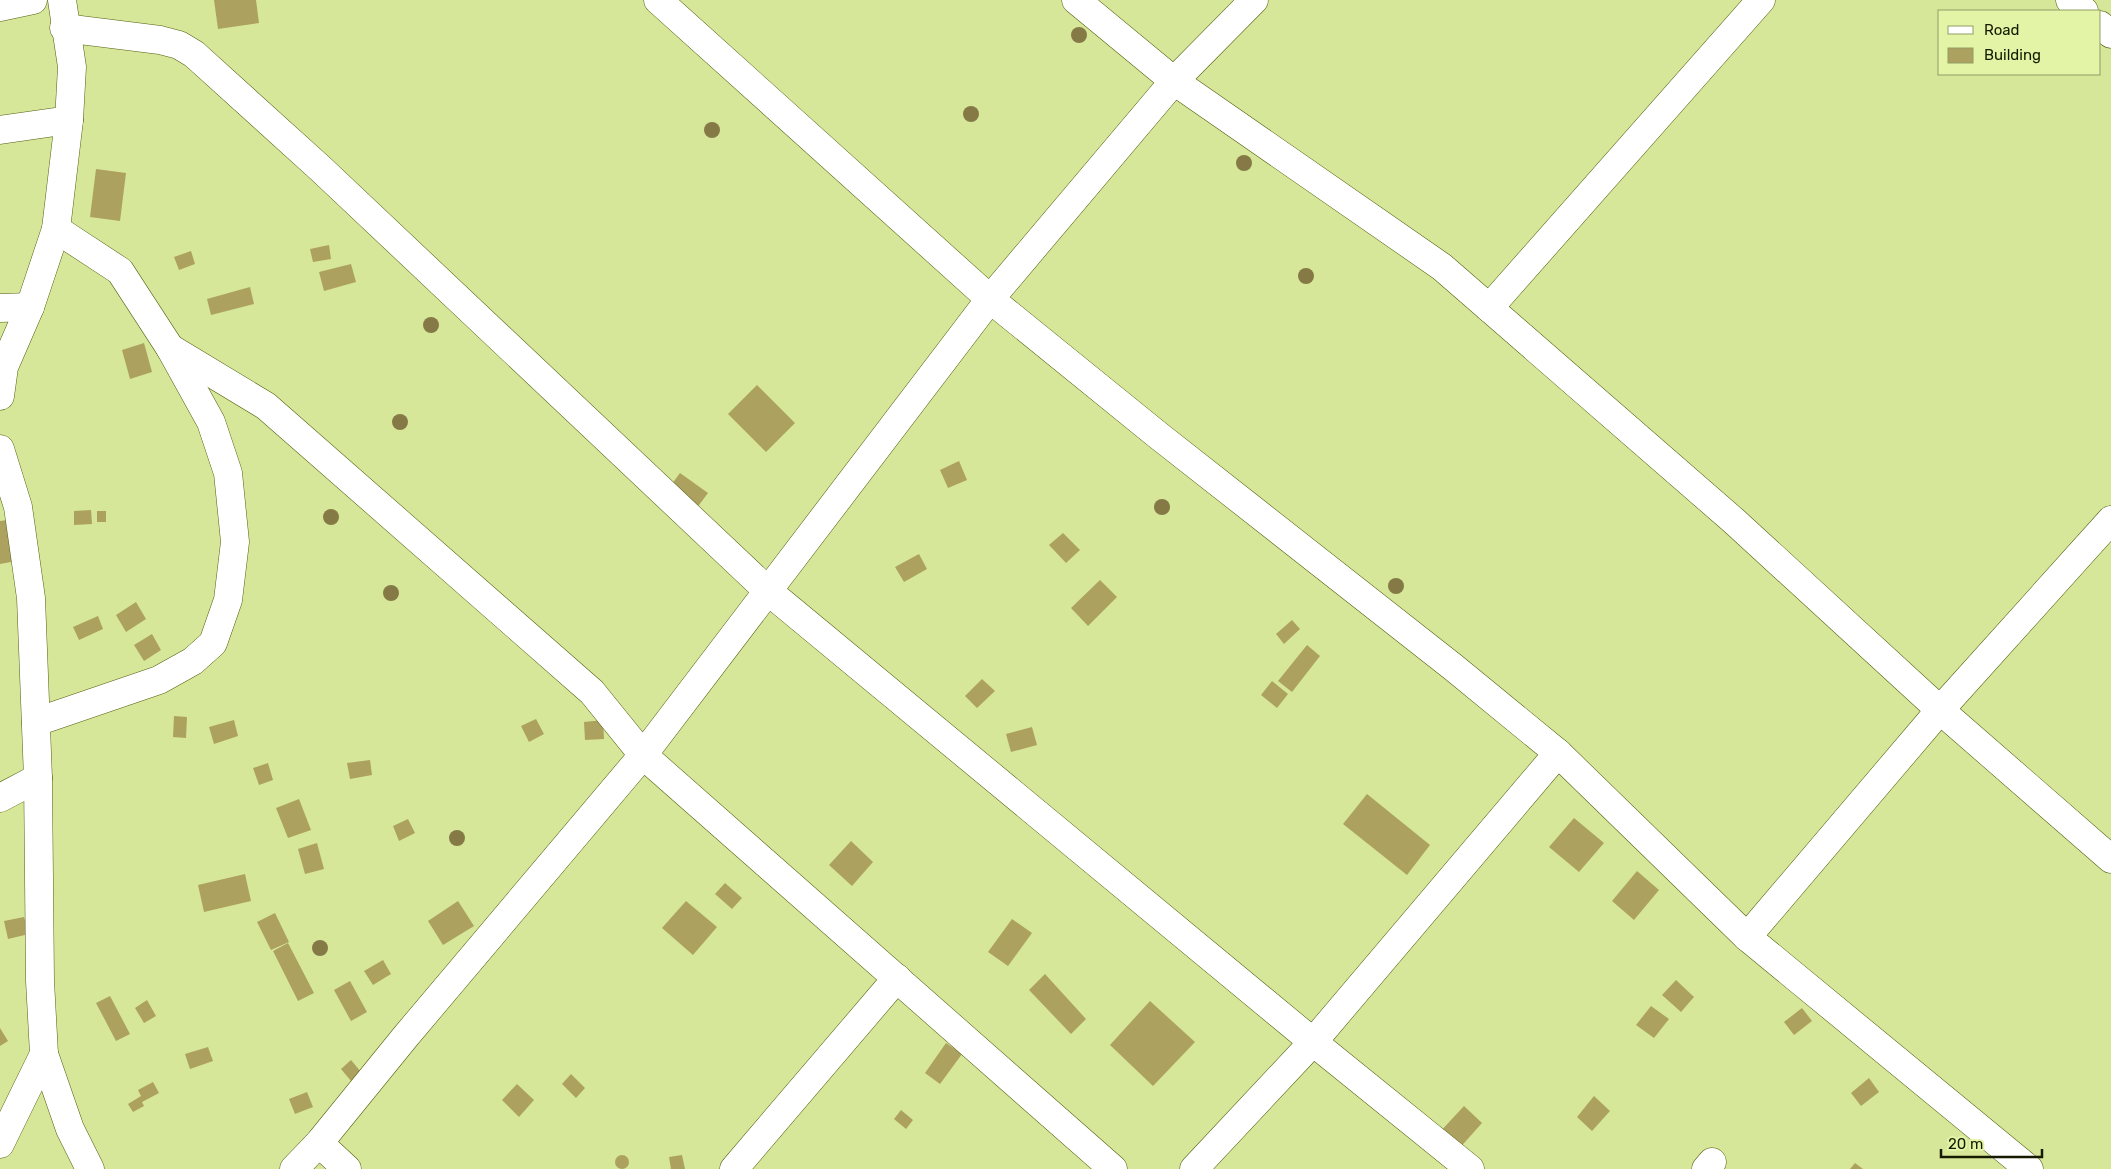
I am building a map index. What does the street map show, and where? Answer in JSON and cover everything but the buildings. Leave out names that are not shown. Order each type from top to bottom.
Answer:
[{"type":"street","points":[[0,7],[33,0]]},
{"type":"street","points":[[0,396],[4,367],[30,307],[56,228],[69,120],[72,67],[64,28],[62,0]]},
{"type":"street","points":[[658,0],[990,299],[1159,436],[1453,667],[1558,753],[1747,937],[2029,1169]]},
{"type":"street","points":[[1076,0],[1174,81],[1442,267],[1734,521],[1940,710],[2111,859]]},
{"type":"street","points":[[294,1169],[319,1143],[406,1036],[643,755],[990,299],[1174,81],[1254,0]]},
{"type":"street","points":[[1489,308],[1761,0]]},
{"type":"street","points":[[2070,0],[2083,10]]},
{"type":"street","points":[[2101,26],[2111,34]]},
{"type":"street","points":[[64,28],[160,40],[179,45],[194,54],[328,176],[768,591],[1313,1042],[1470,1169]]},
{"type":"street","points":[[0,130],[69,120]]},
{"type":"street","points":[[36,722],[159,680],[193,661],[213,643],[228,600],[235,542],[228,473],[211,422],[170,348],[120,271],[56,228]]},
{"type":"street","points":[[0,308],[30,307]]},
{"type":"street","points":[[170,348],[266,406],[592,692],[643,755],[1113,1169]]},
{"type":"street","points":[[0,449],[18,507],[31,598],[38,778],[40,981],[44,1054],[70,1129],[90,1169]]},
{"type":"street","points":[[1747,937],[1940,710],[2111,520]]},
{"type":"street","points":[[1194,1169],[1313,1042],[1558,753]]},
{"type":"street","points":[[0,798],[38,778]]},
{"type":"street","points":[[734,1169],[897,978]]},
{"type":"street","points":[[0,1144],[44,1054]]},
{"type":"street","points":[[319,1143],[346,1169]]}]
